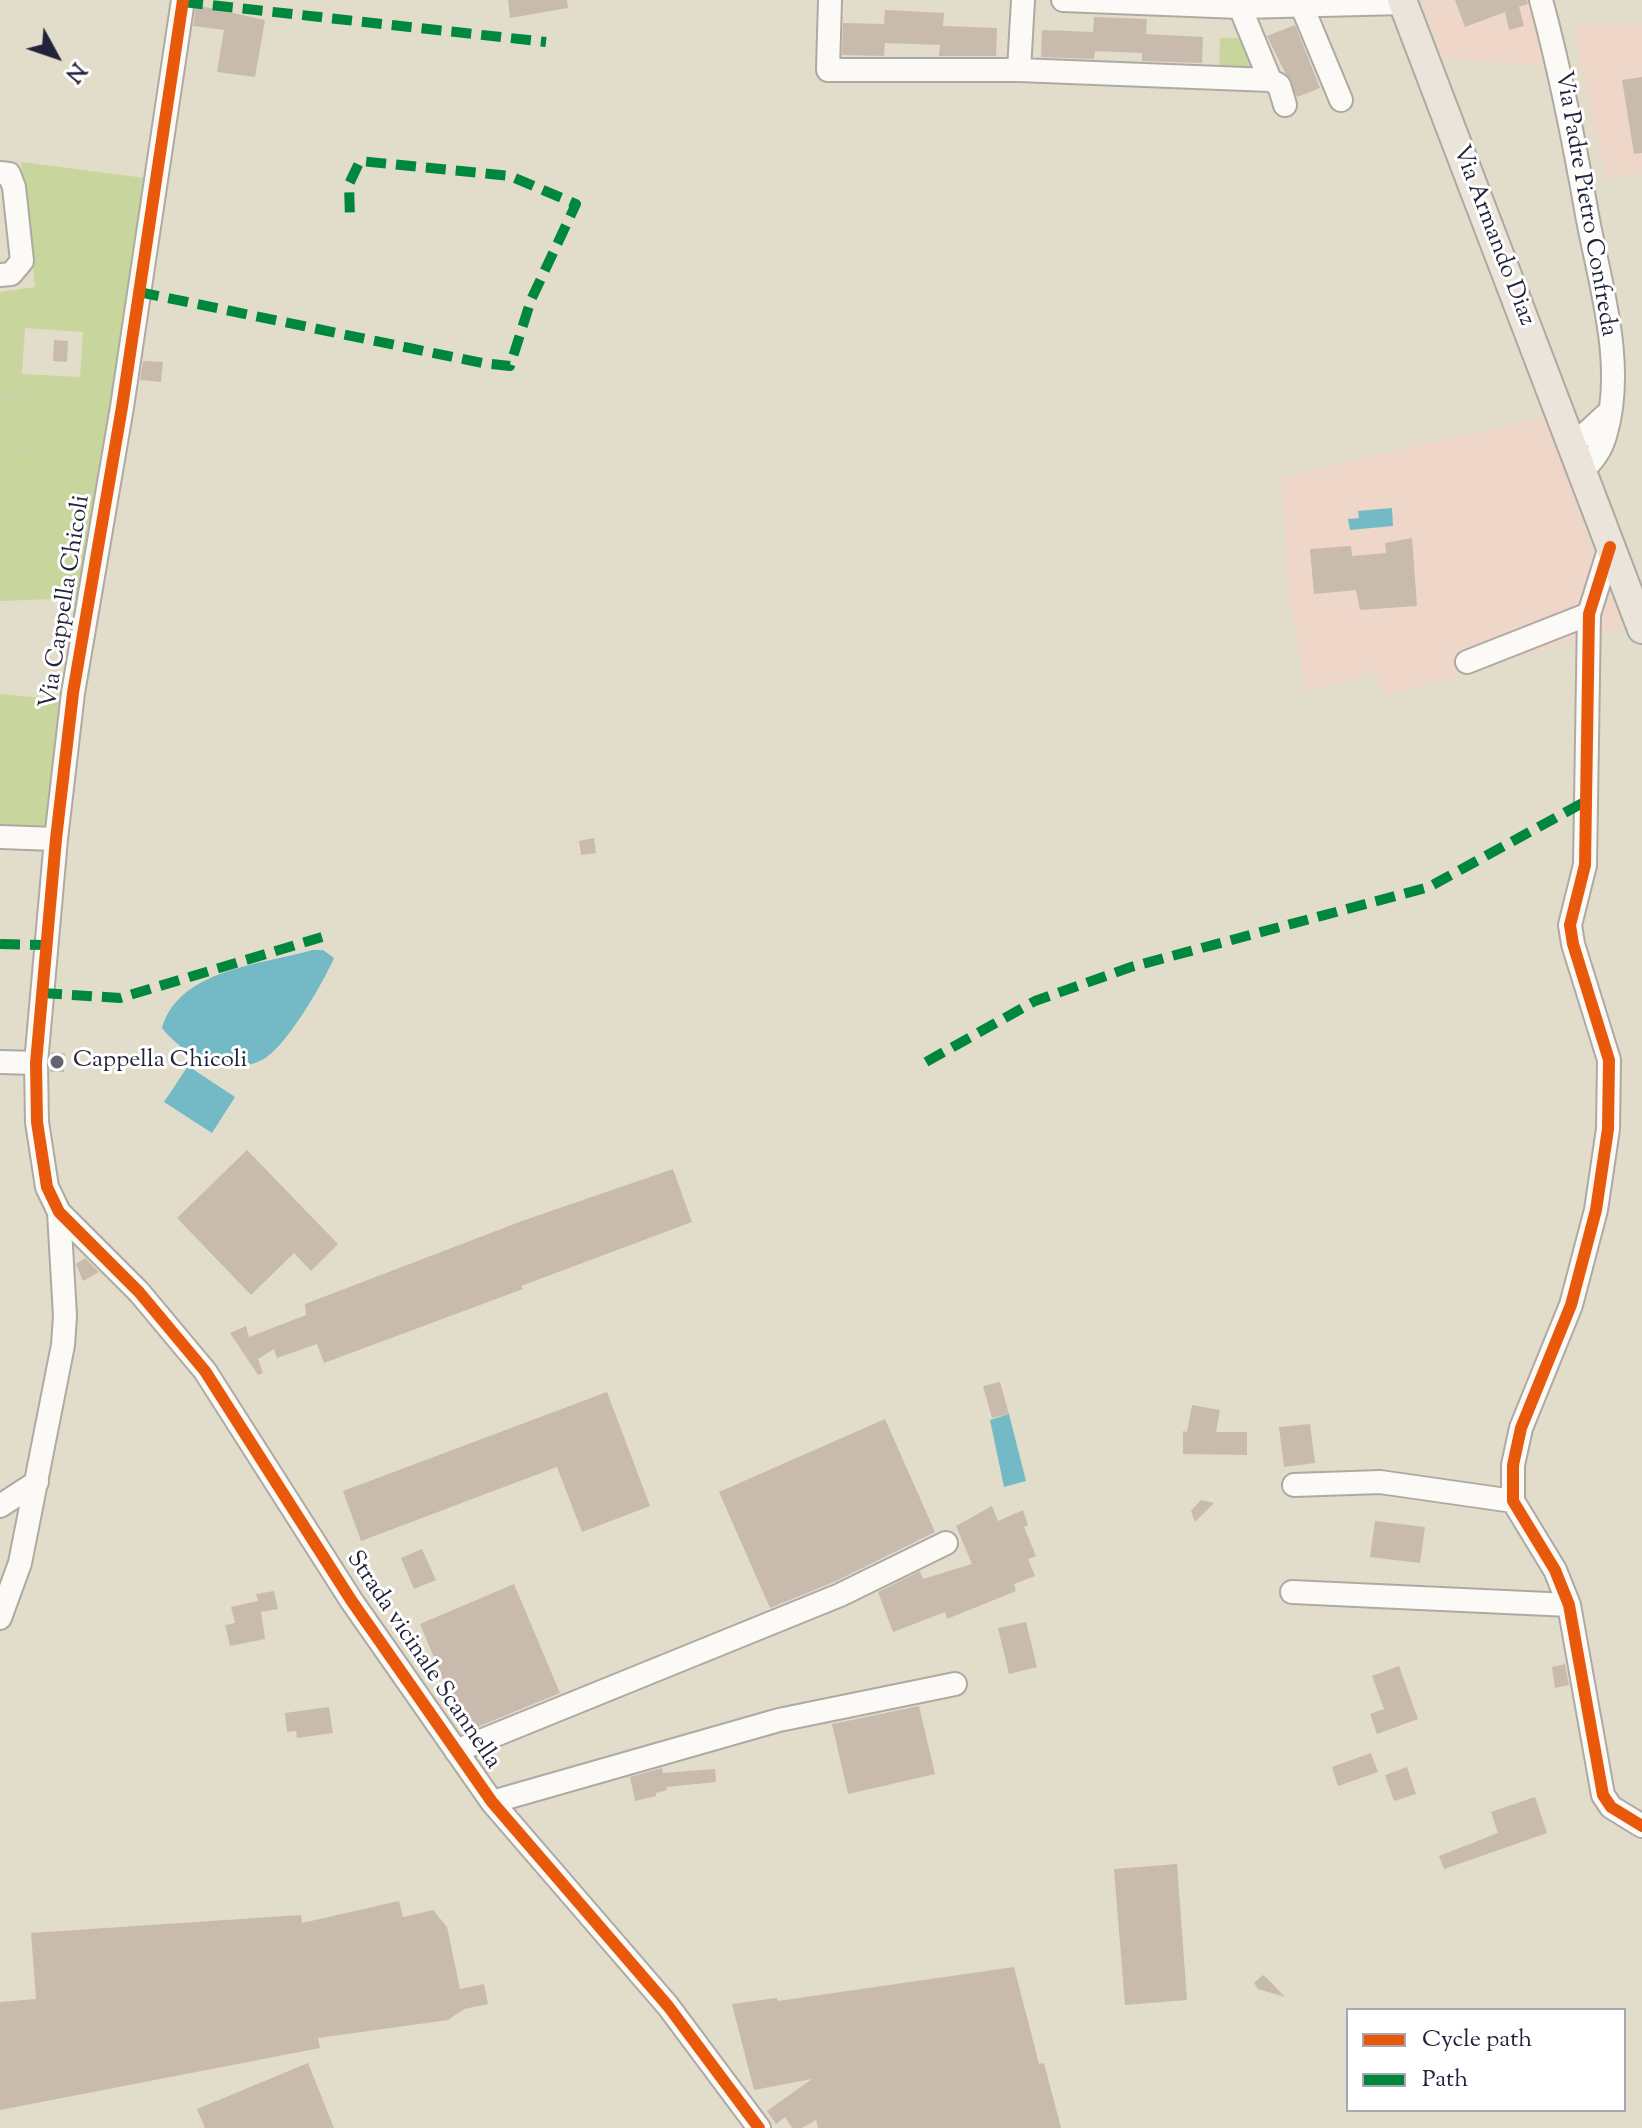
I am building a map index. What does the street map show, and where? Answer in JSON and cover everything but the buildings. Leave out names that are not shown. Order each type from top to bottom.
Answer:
[{"type":"main road","name":"Via Armando Diaz","points":[[1402,1],[1642,629]]},
{"type":"street","name":"Via Cappella Chicoli","points":[[59,1212],[47,1187],[37,1122],[36,1063],[56,839],[73,693],[122,407],[183,0]]},
{"type":"street","points":[[830,0],[828,70],[1019,70],[1270,80],[1279,85],[1285,105]]},
{"type":"street","points":[[1019,70],[1023,0]]},
{"type":"street","points":[[1063,0],[1240,7],[1402,1]]},
{"type":"street","name":"Via Padre Pietro Confreda","points":[[1541,0],[1560,68],[1608,323],[1610,411],[1601,449],[1582,471]]},
{"type":"street","points":[[1301,4],[1341,100]]},
{"type":"street","points":[[1240,7],[1270,80]]},
{"type":"street","points":[[0,173],[9,174],[14,187],[22,261],[11,274],[0,275]]},
{"type":"street","points":[[1571,441],[1599,423],[1610,411]]},
{"type":"street","points":[[1610,547],[1589,614],[1585,865],[1570,925],[1609,1060],[1608,1129],[1596,1210],[1571,1305],[1521,1428],[1513,1465],[1513,1501],[1555,1570],[1569,1605],[1603,1795],[1611,1807],[1642,1826]]},
{"type":"street","points":[[1467,662],[1589,614]]},
{"type":"street","points":[[0,837],[56,839]]},
{"type":"street","points":[[0,1062],[36,1063]]},
{"type":"street","points":[[0,1618],[20,1563],[64,1330],[59,1212]]},
{"type":"street","name":"Strada vicinale Scannella","points":[[59,1212],[139,1292],[205,1371],[351,1600],[492,1802],[668,2006],[759,2128]]},
{"type":"street","points":[[0,1506],[37,1482]]},
{"type":"street","points":[[1294,1485],[1380,1482],[1513,1501]]},
{"type":"street","points":[[456,1751],[840,1595],[946,1543]]},
{"type":"street","points":[[1292,1592],[1569,1605]]},
{"type":"street","points":[[492,1802],[779,1720],[955,1684]]},
{"type":"path","points":[[3,398],[29,395]]},
{"type":"path","points":[[9,450],[36,448]]},
{"type":"shaded area","points":[[1422,0],[1529,0],[1548,67],[1443,58]]},
{"type":"shaded area","points":[[1642,24],[1642,174],[1607,179],[1572,26]]},
{"type":"shaded area","points":[[1544,417],[1623,627],[1385,696],[1375,671],[1306,693],[1289,597],[1281,477]]},
{"type":"green space","points":[[1220,38],[1244,38],[1257,71],[1219,76]]},
{"type":"green space","points":[[21,162],[145,178],[129,292],[77,598],[0,601],[0,292],[35,287]],"holes":[[[25,328],[83,332],[80,377],[22,374]]]},
{"type":"green space","points":[[0,694],[61,700],[56,839],[0,837]]},
{"type":"water","points":[[1392,508],[1393,526],[1350,530],[1348,519],[1359,518],[1358,511]]},
{"type":"water","points":[[323,950],[334,958],[292,1029],[282,1043],[262,1060],[235,1067],[207,1061],[182,1047],[162,1028],[171,1008],[185,993],[203,981],[224,972]]},
{"type":"water","points":[[188,1066],[235,1097],[212,1133],[164,1102]]},
{"type":"water","points":[[1009,1414],[1026,1481],[1004,1487],[990,1420]]},
{"type":"marked path","points":[[183,2],[546,42]]},
{"type":"marked path","points":[[139,292],[482,363],[510,366],[531,300],[576,204],[510,176],[360,161],[349,184],[350,218]]},
{"type":"marked path","points":[[926,1062],[1035,1001],[1131,967],[1429,887],[1588,800]]},
{"type":"marked path","points":[[42,993],[120,998],[322,937]]},
{"type":"marked path","points":[[0,944],[46,945]]},
{"type":"cycle path","points":[[183,0],[122,407],[73,693],[56,839],[36,1063],[37,1122],[47,1187],[59,1212],[139,1292],[205,1371],[351,1600],[492,1802],[668,2006],[759,2128]]},
{"type":"cycle path","points":[[1610,547],[1589,614],[1585,865],[1570,925],[1609,1060],[1608,1129],[1596,1210],[1571,1305],[1521,1428],[1513,1465],[1513,1501],[1555,1570],[1569,1605],[1603,1795],[1611,1807],[1642,1826]]},
{"type":"place","name":"Cappella Chicoli","points":[[57,1062]]}]
